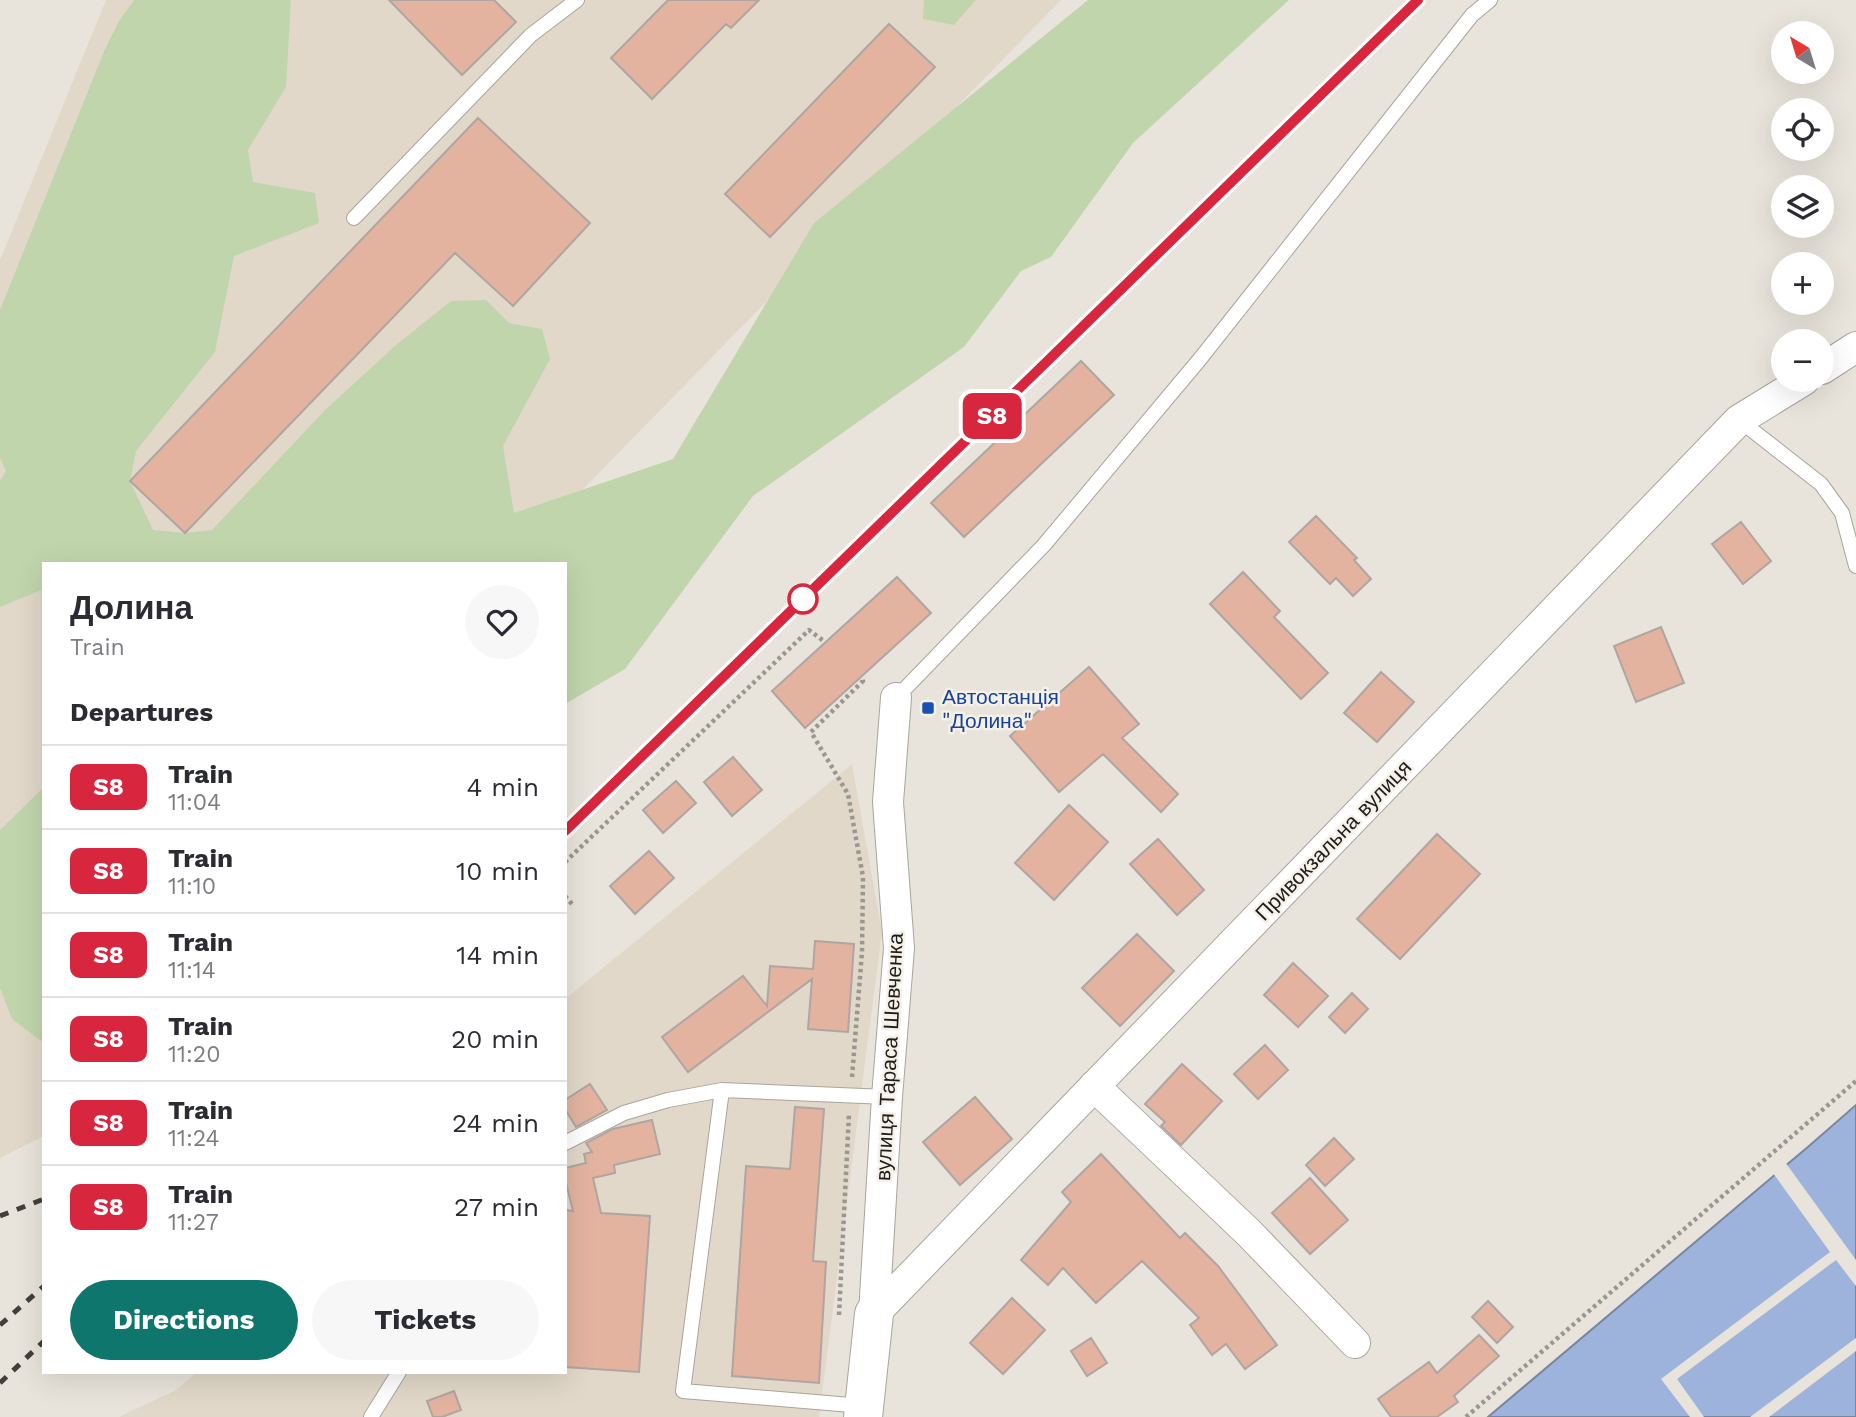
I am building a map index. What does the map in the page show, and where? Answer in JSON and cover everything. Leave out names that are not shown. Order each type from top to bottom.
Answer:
[{"type":"street","points":[[1834,361],[1856,347]]},
{"type":"street","name":"Привокзальна вулиця","points":[[856,1318],[1094,1086],[1738,420],[1784,392]]},
{"type":"street","name":"вулиця Тараса Шевченка","points":[[864,1412],[856,1318],[887,1097],[899,948],[888,802],[897,698]]},
{"type":"street","points":[[1094,1086],[1249,1233],[1355,1343]]},
{"type":"lane","points":[[354,218],[531,35],[577,0]]},
{"type":"lane","points":[[897,698],[1044,545],[1199,359],[1472,15],[1490,0]]},
{"type":"lane","points":[[1738,420],[1821,484],[1842,513],[1856,566]]},
{"type":"lane","points":[[722,1090],[683,1391],[864,1412]]},
{"type":"lane","points":[[567,1142],[624,1113],[668,1100],[722,1090],[887,1097]]},
{"type":"lane","points":[[371,1417],[398,1374]]},
{"type":"path","points":[[567,860],[809,630],[825,642]]},
{"type":"path","points":[[856,1318],[850,1096],[862,952],[863,877],[848,794],[811,732],[863,681],[860,678]]},
{"type":"path","points":[[567,898],[572,904]]},
{"type":"path","points":[[1466,1417],[1856,1081]]},
{"type":"shaded area","points":[[106,0],[1061,0],[512,562],[42,562],[42,1137],[0,1158],[0,260]]},
{"type":"shaded area","points":[[852,764],[882,932],[819,1417],[119,1417],[176,1390],[195,1374],[567,1374],[567,997]]},
{"type":"green space","points":[[134,0],[291,0],[286,87],[248,150],[253,182],[315,193],[319,223],[234,256],[215,352],[136,451],[130,481],[153,530],[185,533],[212,530],[325,410],[396,345],[451,301],[486,300],[509,323],[542,329],[550,359],[503,446],[514,513],[673,459],[814,223],[1088,0],[1289,0],[1133,143],[1051,257],[1021,271],[964,347],[753,496],[625,669],[567,703],[567,562],[42,562],[42,590],[0,607],[0,481],[6,471],[0,458],[0,310],[105,49],[119,21]]},
{"type":"green space","points":[[924,0],[976,0],[954,25],[923,19]]},
{"type":"green space","points":[[42,789],[42,1042],[12,1019],[0,988],[0,830]]},
{"type":"water","points":[[1856,1105],[1856,1417],[1488,1417],[1809,1146]]},
{"type":"pier","points":[[1785,1162],[1856,1260],[1856,1286],[1836,1260],[1677,1379],[1704,1417],[1690,1417],[1661,1379],[1830,1252],[1773,1173]]},
{"type":"pier","points":[[1856,1338],[1856,1351],[1769,1417],[1750,1417]]},
{"type":"building","points":[[389,0],[494,0],[516,22],[462,75]]},
{"type":"building","points":[[668,0],[759,0],[731,28],[726,24],[652,99],[611,58]]},
{"type":"building","points":[[889,24],[935,67],[770,237],[725,194]]},
{"type":"building","points":[[478,118],[590,223],[513,306],[455,253],[185,533],[130,481]]},
{"type":"building","points":[[1081,361],[1114,395],[964,537],[931,503]]},
{"type":"building","points":[[1316,516],[1357,558],[1354,560],[1371,579],[1353,596],[1336,578],[1330,584],[1289,542]]},
{"type":"building","points":[[1741,522],[1771,561],[1743,584],[1712,544]]},
{"type":"building","points":[[1243,572],[1280,611],[1274,617],[1328,673],[1301,699],[1210,604]]},
{"type":"building","points":[[897,577],[931,613],[805,728],[772,691]]},
{"type":"building","points":[[1661,627],[1684,683],[1636,702],[1614,646]]},
{"type":"building","points":[[1089,667],[1139,724],[1122,738],[1178,794],[1161,812],[1103,754],[1059,792],[1010,736]]},
{"type":"building","points":[[1381,672],[1414,702],[1377,742],[1344,713]]},
{"type":"building","points":[[733,757],[762,790],[732,816],[704,782]]},
{"type":"building","points":[[676,781],[696,803],[663,833],[643,810]]},
{"type":"building","points":[[1069,805],[1108,842],[1054,900],[1015,863]]},
{"type":"building","points":[[1437,834],[1480,874],[1400,959],[1357,919]]},
{"type":"building","points":[[1158,839],[1204,890],[1177,915],[1130,864]]},
{"type":"building","points":[[649,851],[674,878],[635,914],[610,886]]},
{"type":"building","points":[[1137,934],[1174,971],[1120,1026],[1082,988]]},
{"type":"building","points":[[815,941],[854,944],[848,1032],[808,1029],[812,979],[688,1072],[662,1037],[743,976],[767,1006],[770,966],[813,969]]},
{"type":"building","points":[[1293,963],[1328,996],[1298,1027],[1264,995]]},
{"type":"building","points":[[1352,993],[1368,1009],[1345,1033],[1329,1017]]},
{"type":"building","points":[[1265,1045],[1288,1070],[1258,1099],[1234,1074]]},
{"type":"building","points":[[1182,1064],[1222,1101],[1181,1145],[1161,1126],[1165,1122],[1145,1104]]},
{"type":"building","points":[[590,1084],[607,1110],[576,1127],[567,1112],[567,1099]]},
{"type":"building","points":[[975,1097],[1012,1139],[960,1185],[923,1142]]},
{"type":"building","points":[[795,1107],[824,1109],[813,1261],[826,1262],[819,1383],[732,1376],[746,1166],[790,1169]]},
{"type":"building","points":[[652,1120],[660,1154],[614,1165],[615,1173],[593,1178],[601,1213],[650,1216],[639,1372],[567,1367],[567,1210],[573,1211],[567,1187],[567,1168],[586,1163],[584,1154],[592,1152],[586,1143],[613,1129]]},
{"type":"building","points":[[1334,1138],[1354,1159],[1325,1186],[1306,1165]]},
{"type":"building","points":[[1101,1154],[1180,1238],[1185,1233],[1218,1266],[1277,1345],[1245,1369],[1226,1344],[1212,1355],[1190,1325],[1199,1318],[1142,1261],[1096,1303],[1063,1268],[1048,1285],[1021,1260],[1071,1202],[1062,1192]]},
{"type":"building","points":[[1310,1178],[1348,1220],[1310,1254],[1272,1213]]},
{"type":"building","points":[[1012,1298],[1045,1330],[1003,1374],[970,1343]]},
{"type":"building","points":[[1488,1301],[1513,1327],[1497,1343],[1472,1317]]},
{"type":"building","points":[[1479,1335],[1499,1356],[1454,1396],[1458,1402],[1437,1417],[1391,1417],[1378,1399],[1429,1362],[1437,1373]]},
{"type":"building","points":[[1091,1338],[1107,1363],[1087,1376],[1071,1351]]},
{"type":"building","points":[[454,1391],[461,1410],[442,1417],[433,1417],[427,1401]]},
{"type":"railway","points":[[567,829],[1418,0]]},
{"type":"railway","points":[[0,1216],[42,1200]]},
{"type":"railway","points":[[0,1325],[42,1288]]},
{"type":"railway","points":[[0,1383],[42,1343]]},
{"type":"train","name":"S8","points":[[567,829],[1418,0]]},
{"type":"place","name":"Автостанція \"Долина\"","points":[[928,708]]}]
